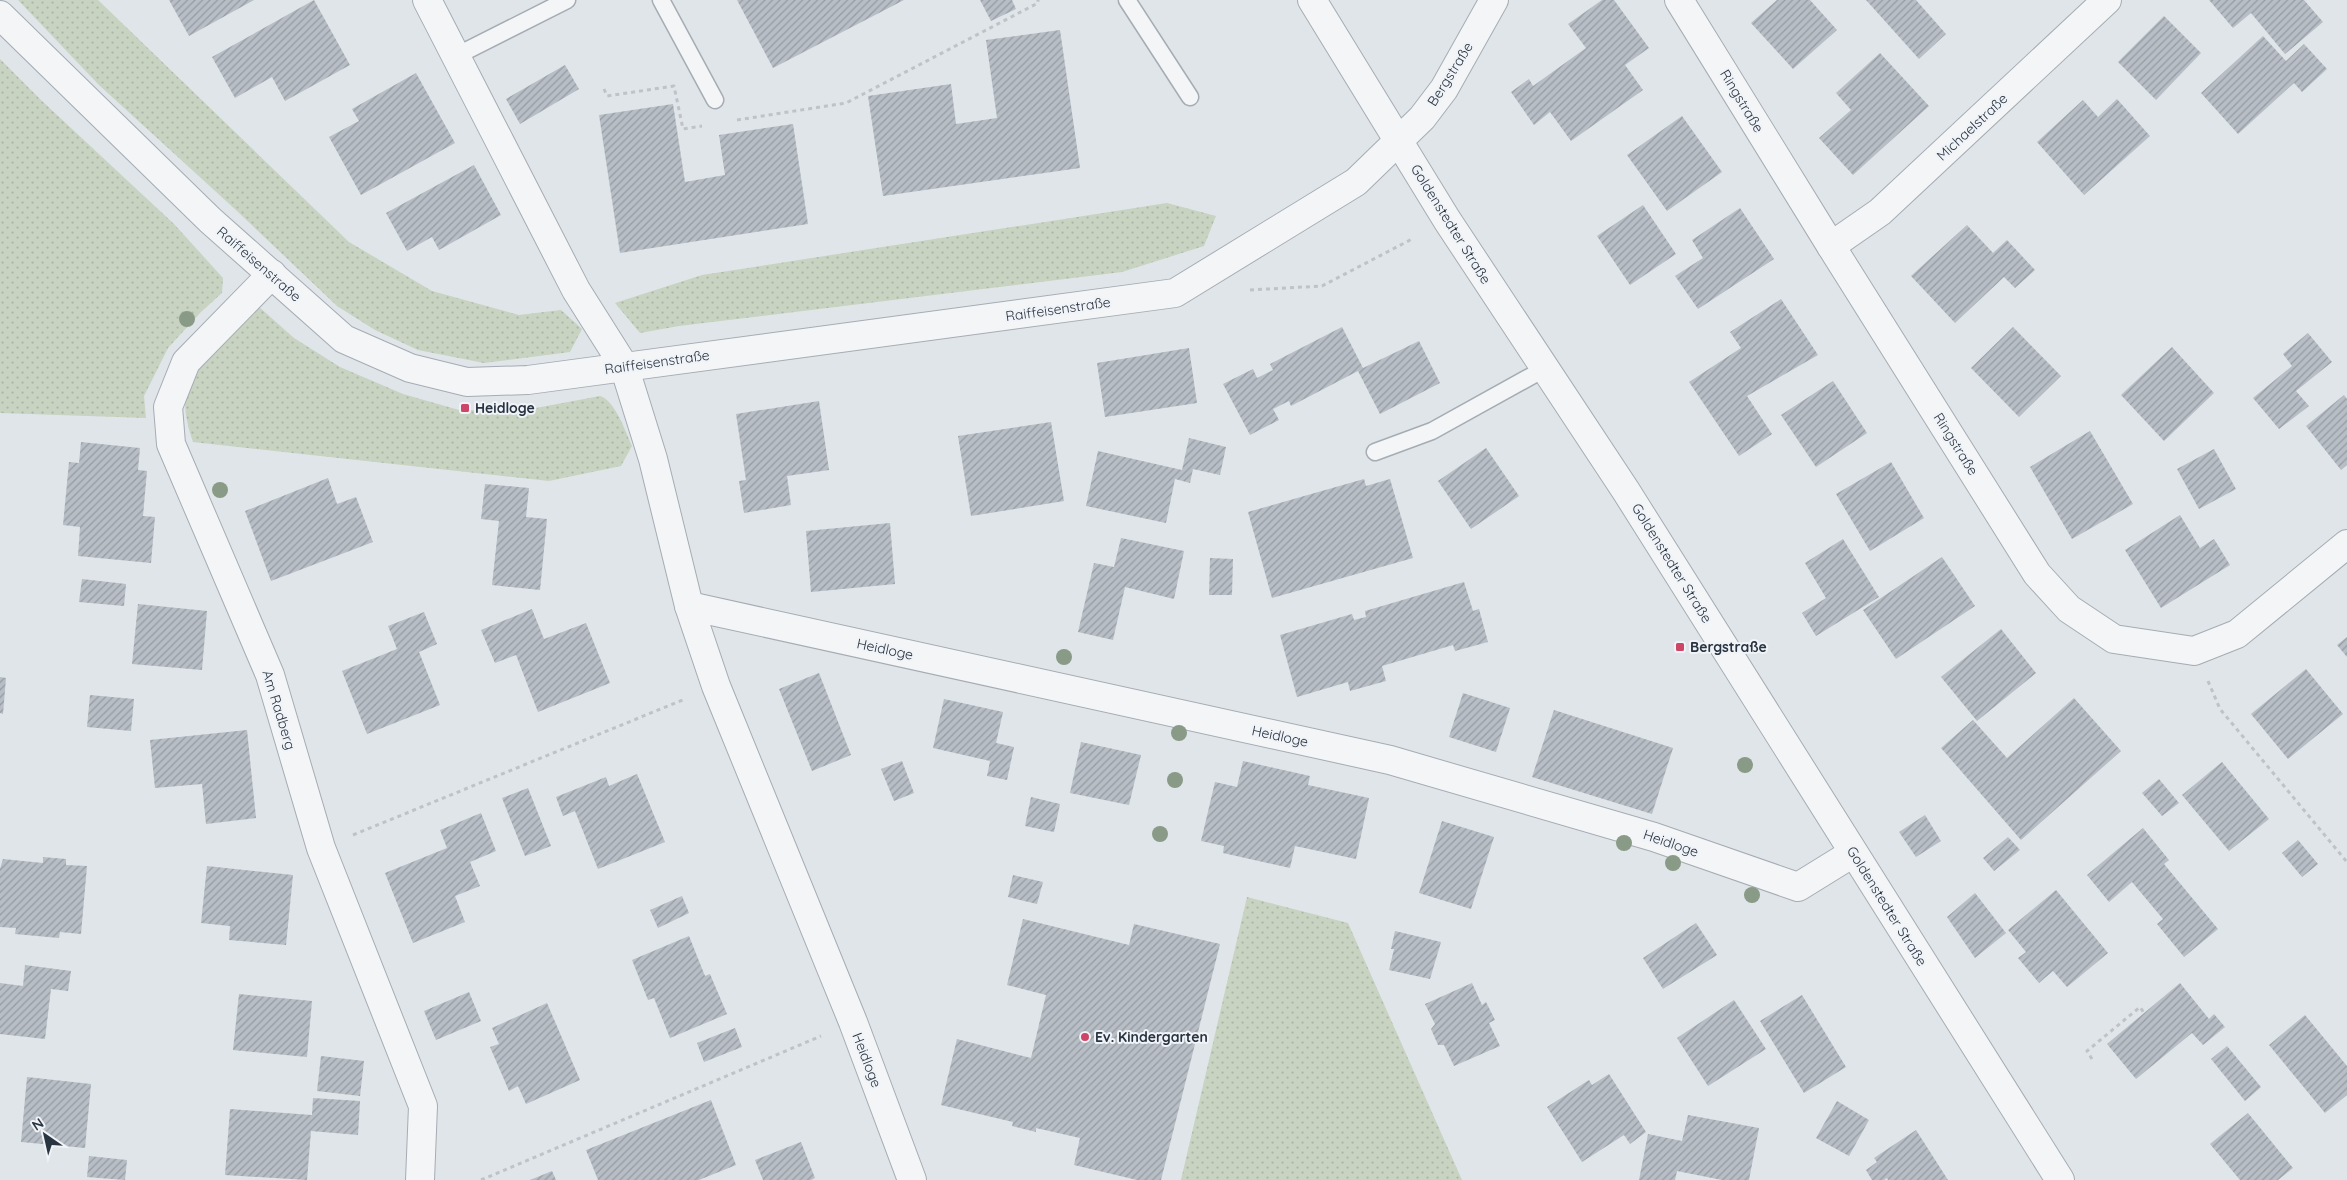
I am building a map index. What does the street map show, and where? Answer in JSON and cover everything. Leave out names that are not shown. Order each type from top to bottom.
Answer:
[{"type":"street","name":"Heidloge","points":[[427,0],[576,290],[624,366],[654,459],[689,606],[716,686],[853,1022],[912,1180]]},
{"type":"street","name":"Goldenstedter Straße","points":[[1312,0],[1452,228],[1637,508],[2060,1180]]},
{"type":"street","name":"Bergstraße","points":[[1398,141],[1422,118],[1444,89],[1494,0]]},
{"type":"street","name":"Ringstraße","points":[[1679,0],[2037,574],[2069,609],[2114,639],[2194,651],[2238,634],[2347,544]]},
{"type":"street","name":"Michaelstraße","points":[[1831,246],[1880,212],[2105,1]]},
{"type":"street","name":"Raiffeisenstraße","points":[[0,15],[210,220],[344,339],[410,368],[467,382],[528,380],[1175,293],[1356,182],[1398,141]]},
{"type":"street","name":"Am Radberg","points":[[272,274],[186,362],[168,407],[171,444],[270,676],[321,848],[423,1106],[420,1180]]},
{"type":"street","name":"Heidloge","points":[[689,606],[1390,760],[1654,837],[1798,887],[1853,853]]},
{"type":"lane","points":[[456,56],[567,0]]},
{"type":"lane","points":[[661,0],[716,100]]},
{"type":"lane","points":[[1127,0],[1190,97]]},
{"type":"lane","points":[[1375,452],[1432,430],[1544,369]]},
{"type":"path","points":[[729,121],[846,103],[1038,2],[1038,0]]},
{"type":"path","points":[[604,89],[607,96],[674,86],[683,129],[710,124]]},
{"type":"path","points":[[1243,290],[1322,286],[1412,239]]},
{"type":"path","points":[[2194,651],[2220,709],[2347,862]]},
{"type":"path","points":[[321,848],[716,686]]},
{"type":"path","points":[[2092,1059],[2087,1050],[2140,1007],[2144,1013]]},
{"type":"path","points":[[481,1180],[853,1022]]},
{"type":"green space","points":[[18,0],[98,0],[349,242],[432,291],[519,315],[561,310],[582,329],[570,352],[484,363],[418,350],[375,330],[337,306],[237,211],[99,85]]},
{"type":"green space","points":[[0,59],[42,101],[174,224],[223,278],[222,293],[201,312],[168,348],[144,396],[146,418],[0,413]]},
{"type":"green space","points":[[1167,203],[1216,216],[1204,246],[1122,272],[679,326],[640,333],[615,303],[702,275]]},
{"type":"green space","points":[[258,306],[294,338],[340,367],[403,394],[459,410],[520,411],[600,396],[615,410],[632,446],[621,466],[549,481],[193,442],[185,405],[186,392],[190,381],[205,358]]},
{"type":"green space","points":[[1247,897],[1348,923],[1462,1180],[1181,1180]]},
{"type":"building","points":[[169,0],[254,0],[189,36]]},
{"type":"building","points":[[314,0],[350,65],[285,101],[272,77],[235,98],[212,57]]},
{"type":"building","points":[[737,0],[904,0],[773,68]]},
{"type":"building","points":[[980,0],[1012,0],[1016,9],[991,21]]},
{"type":"building","points":[[1602,0],[1614,0],[1649,48],[1625,65],[1643,90],[1571,141],[1550,112],[1534,125],[1511,92],[1529,79],[1533,86],[1586,48],[1568,24]]},
{"type":"building","points":[[1777,0],[1810,0],[1837,30],[1793,69],[1751,23]]},
{"type":"building","points":[[1866,0],[1916,0],[1946,34],[1919,59]]},
{"type":"building","points":[[2209,0],[2304,0],[2323,22],[2285,54],[2251,13],[2233,28]]},
{"type":"building","points":[[2164,16],[2201,53],[2156,100],[2118,62]]},
{"type":"building","points":[[1060,30],[1080,168],[883,196],[868,96],[951,84],[956,124],[997,118],[986,40]]},
{"type":"building","points":[[2263,36],[2286,61],[2304,44],[2327,69],[2302,92],[2294,83],[2238,134],[2201,93]]},
{"type":"building","points":[[1880,53],[1929,106],[1853,175],[1819,138],[1851,110],[1836,93]]},
{"type":"building","points":[[565,65],[579,89],[520,124],[506,99]]},
{"type":"building","points":[[416,73],[455,143],[361,195],[329,137],[359,121],[352,109]]},
{"type":"building","points":[[2117,99],[2150,136],[2084,195],[2037,142],[2083,100],[2098,117]]},
{"type":"building","points":[[673,104],[685,182],[725,175],[719,135],[793,124],[808,224],[620,253],[599,115]]},
{"type":"building","points":[[1682,116],[1722,172],[1667,211],[1627,155]]},
{"type":"building","points":[[474,165],[501,215],[439,250],[432,237],[407,251],[386,213]]},
{"type":"building","points":[[1643,205],[1676,254],[1630,285],[1597,236]]},
{"type":"building","points":[[1740,208],[1774,259],[1698,309],[1675,276],[1703,258],[1692,240]]},
{"type":"building","points":[[1967,225],[1993,253],[2007,240],[2035,270],[2015,288],[2004,277],[1955,323],[1911,276]]},
{"type":"building","points":[[1781,299],[1818,355],[1747,396],[1772,434],[1739,456],[1689,382],[1741,348],[1730,332]]},
{"type":"building","points":[[1342,327],[1363,368],[1419,341],[1440,383],[1380,414],[1358,371],[1291,406],[1289,401],[1273,409],[1279,420],[1250,435],[1223,384],[1253,369],[1257,378],[1273,370],[1270,364]]},
{"type":"building","points":[[2013,327],[2061,376],[2019,417],[1971,368]]},
{"type":"building","points":[[2308,333],[2332,362],[2296,391],[2309,406],[2279,429],[2253,398],[2292,366],[2283,354]]},
{"type":"building","points":[[2172,347],[2214,393],[2164,441],[2121,395]]},
{"type":"building","points":[[1189,348],[1197,403],[1105,417],[1097,363]]},
{"type":"building","points":[[1833,381],[1867,433],[1816,467],[1781,415]]},
{"type":"building","points":[[2344,395],[2347,399],[2347,465],[2341,470],[2306,426]]},
{"type":"building","points":[[819,401],[829,470],[787,476],[791,505],[744,513],[739,481],[746,480],[736,414]]},
{"type":"building","points":[[1051,422],[1064,501],[971,516],[958,436]]},
{"type":"building","points":[[2090,431],[2133,504],[2072,539],[2030,467]]},
{"type":"building","points":[[1189,438],[1226,447],[1220,475],[1193,469],[1190,483],[1175,479],[1166,523],[1086,506],[1098,451],[1182,470]]},
{"type":"building","points":[[81,442],[140,448],[138,470],[147,471],[143,516],[155,517],[151,563],[78,556],[80,527],[63,525],[69,462],[79,463]]},
{"type":"building","points":[[1486,448],[1519,496],[1471,529],[1438,481]]},
{"type":"building","points":[[2214,449],[2236,489],[2199,509],[2177,469]]},
{"type":"building","points":[[1891,462],[1924,518],[1870,551],[1836,494]]},
{"type":"building","points":[[328,478],[337,504],[356,497],[373,542],[271,581],[245,511]]},
{"type":"building","points":[[1364,479],[1366,486],[1390,479],[1413,558],[1272,598],[1248,512]]},
{"type":"building","points":[[485,484],[529,488],[526,517],[547,519],[540,590],[492,585],[499,521],[481,519]]},
{"type":"building","points":[[2180,515],[2200,548],[2214,539],[2230,565],[2161,608],[2125,550]]},
{"type":"building","points":[[890,523],[895,584],[811,592],[806,531]]},
{"type":"building","points":[[1121,538],[1184,551],[1174,599],[1125,587],[1113,640],[1078,632],[1094,563],[1114,567]]},
{"type":"building","points":[[1843,539],[1879,597],[1816,636],[1802,613],[1826,598],[1805,563]]},
{"type":"building","points":[[1942,557],[1975,606],[1896,659],[1863,610]]},
{"type":"building","points":[[1210,558],[1233,559],[1232,595],[1209,595]]},
{"type":"building","points":[[82,579],[126,584],[124,606],[79,602]]},
{"type":"building","points":[[1464,582],[1473,611],[1479,609],[1488,642],[1455,651],[1453,645],[1382,666],[1386,681],[1350,691],[1348,682],[1297,697],[1280,635],[1352,614],[1354,620],[1366,617],[1365,611]]},
{"type":"building","points":[[138,604],[207,611],[202,670],[132,664]]},
{"type":"building","points":[[532,609],[544,639],[586,623],[610,683],[538,712],[516,655],[495,663],[481,630]]},
{"type":"building","points":[[424,612],[437,644],[419,652],[440,705],[367,734],[342,671],[397,649],[388,626]]},
{"type":"building","points":[[2001,629],[2036,673],[1977,721],[1941,677]]},
{"type":"building","points":[[2347,637],[2347,657],[2337,645]]},
{"type":"building","points":[[2306,669],[2343,714],[2288,759],[2251,714]]},
{"type":"building","points":[[819,673],[851,755],[812,771],[779,689]]},
{"type":"building","points":[[0,677],[6,678],[3,714],[0,713]]},
{"type":"building","points":[[1463,693],[1510,708],[1496,752],[1449,737]]},
{"type":"building","points":[[90,695],[134,699],[131,731],[87,727]]},
{"type":"building","points":[[2074,698],[2121,751],[2021,840],[1941,748],[1973,720],[2007,758]]},
{"type":"building","points":[[944,699],[1003,712],[996,743],[1014,747],[1007,780],[987,776],[990,761],[933,748]]},
{"type":"building","points":[[1554,710],[1673,748],[1652,814],[1532,777]]},
{"type":"building","points":[[247,730],[256,818],[206,824],[202,784],[155,788],[150,740]]},
{"type":"building","points":[[1081,742],[1141,755],[1129,805],[1070,793]]},
{"type":"building","points":[[902,761],[914,793],[894,801],[881,769]]},
{"type":"building","points":[[1243,761],[1310,776],[1308,785],[1369,798],[1356,859],[1295,846],[1290,868],[1223,853],[1224,846],[1201,841],[1215,782],[1237,787]]},
{"type":"building","points":[[2222,762],[2269,819],[2229,851],[2182,795]]},
{"type":"building","points":[[637,774],[665,842],[598,869],[575,811],[563,816],[556,797],[606,777],[609,786]]},
{"type":"building","points":[[2159,779],[2179,803],[2162,816],[2142,793]]},
{"type":"building","points":[[528,788],[551,846],[525,856],[502,798]]},
{"type":"building","points":[[1031,797],[1060,804],[1054,832],[1025,826]]},
{"type":"building","points":[[481,813],[496,851],[470,862],[480,886],[455,896],[465,922],[413,943],[385,873],[447,848],[440,830]]},
{"type":"building","points":[[1925,815],[1941,841],[1916,857],[1899,832]]},
{"type":"building","points":[[1442,821],[1494,837],[1471,909],[1419,893]]},
{"type":"building","points":[[2143,828],[2169,860],[2164,864],[2218,929],[2184,957],[2157,924],[2163,919],[2132,882],[2109,902],[2087,875]]},
{"type":"building","points":[[2008,837],[2020,850],[1994,871],[1983,858]]},
{"type":"building","points":[[2298,840],[2318,864],[2302,877],[2282,853]]},
{"type":"building","points":[[43,857],[66,859],[66,865],[87,866],[81,934],[60,932],[59,938],[15,934],[16,928],[0,927],[0,869],[3,859],[43,863]]},
{"type":"building","points":[[207,866],[293,875],[286,945],[229,940],[230,926],[201,923]]},
{"type":"building","points":[[1013,875],[1043,882],[1037,904],[1008,897]]},
{"type":"building","points":[[2056,890],[2108,953],[2067,987],[2053,971],[2039,983],[2018,958],[2026,952],[2008,930]]},
{"type":"building","points":[[1975,893],[2006,933],[1975,958],[1947,917]]},
{"type":"building","points":[[682,896],[689,913],[658,928],[650,910]]},
{"type":"building","points":[[1023,919],[1129,945],[1134,924],[1220,944],[1161,1180],[1137,1180],[1074,1165],[1080,1138],[1036,1128],[1036,1132],[1012,1126],[1013,1122],[941,1105],[957,1039],[1031,1058],[1046,995],[1007,985]]},
{"type":"building","points":[[1696,923],[1717,955],[1663,989],[1643,958]]},
{"type":"building","points":[[1395,931],[1441,942],[1430,979],[1389,970],[1394,949],[1391,949]]},
{"type":"building","points":[[689,936],[705,976],[710,974],[727,1014],[670,1038],[654,998],[648,1000],[632,960]]},
{"type":"building","points":[[25,965],[71,971],[68,991],[51,989],[45,1039],[0,1034],[0,983],[23,986]]},
{"type":"building","points":[[1472,983],[1482,1005],[1486,1002],[1495,1020],[1489,1023],[1500,1046],[1454,1066],[1444,1045],[1438,1045],[1431,1029],[1435,1024],[1425,1004]]},
{"type":"building","points":[[2180,983],[2209,1019],[2214,1014],[2225,1027],[2203,1045],[2192,1033],[2136,1079],[2107,1044]]},
{"type":"building","points":[[469,992],[481,1021],[436,1040],[424,1011]]},
{"type":"building","points":[[239,994],[312,1001],[307,1057],[233,1050]]},
{"type":"building","points":[[1802,995],[1846,1067],[1804,1093],[1760,1021]]},
{"type":"building","points":[[1734,1000],[1766,1049],[1708,1086],[1677,1038]]},
{"type":"building","points":[[547,1003],[580,1080],[526,1104],[518,1086],[509,1091],[490,1047],[499,1044],[492,1028]]},
{"type":"building","points":[[2305,1015],[2347,1066],[2347,1095],[2325,1113],[2269,1045]]},
{"type":"building","points":[[735,1028],[742,1047],[704,1062],[697,1043]]},
{"type":"building","points":[[2227,1046],[2261,1087],[2245,1101],[2211,1059]]},
{"type":"building","points":[[321,1056],[364,1061],[360,1096],[317,1091]]},
{"type":"building","points":[[1609,1074],[1646,1132],[1630,1144],[1624,1135],[1582,1162],[1547,1107],[1589,1080],[1592,1085]]},
{"type":"building","points":[[27,1077],[91,1084],[85,1148],[21,1142]]},
{"type":"building","points":[[313,1098],[360,1101],[358,1135],[311,1131],[307,1180],[225,1175],[230,1109],[312,1115]]},
{"type":"building","points":[[711,1100],[736,1165],[699,1180],[598,1180],[586,1150]]},
{"type":"building","points":[[1837,1101],[1869,1120],[1849,1156],[1816,1138]]},
{"type":"building","points":[[2248,1113],[2293,1168],[2278,1180],[2240,1180],[2210,1144]]},
{"type":"building","points":[[1688,1115],[1759,1128],[1749,1180],[1722,1180],[1677,1171],[1675,1180],[1639,1180],[1648,1134],[1682,1141]]},
{"type":"building","points":[[1916,1130],[1948,1180],[1888,1180],[1887,1178],[1884,1180],[1872,1180],[1866,1170],[1877,1162],[1874,1158]]},
{"type":"building","points":[[801,1142],[815,1178],[811,1180],[763,1180],[755,1160]]},
{"type":"building","points":[[89,1156],[127,1160],[125,1180],[87,1177]]},
{"type":"building","points":[[552,1171],[556,1180],[530,1180]]},
{"type":"place","name":"Heidloge","points":[[465,408]]},
{"type":"place","name":"Bergstraße","points":[[1680,647]]},
{"type":"place","name":"Ev. Kindergarten","points":[[1085,1037]]}]
